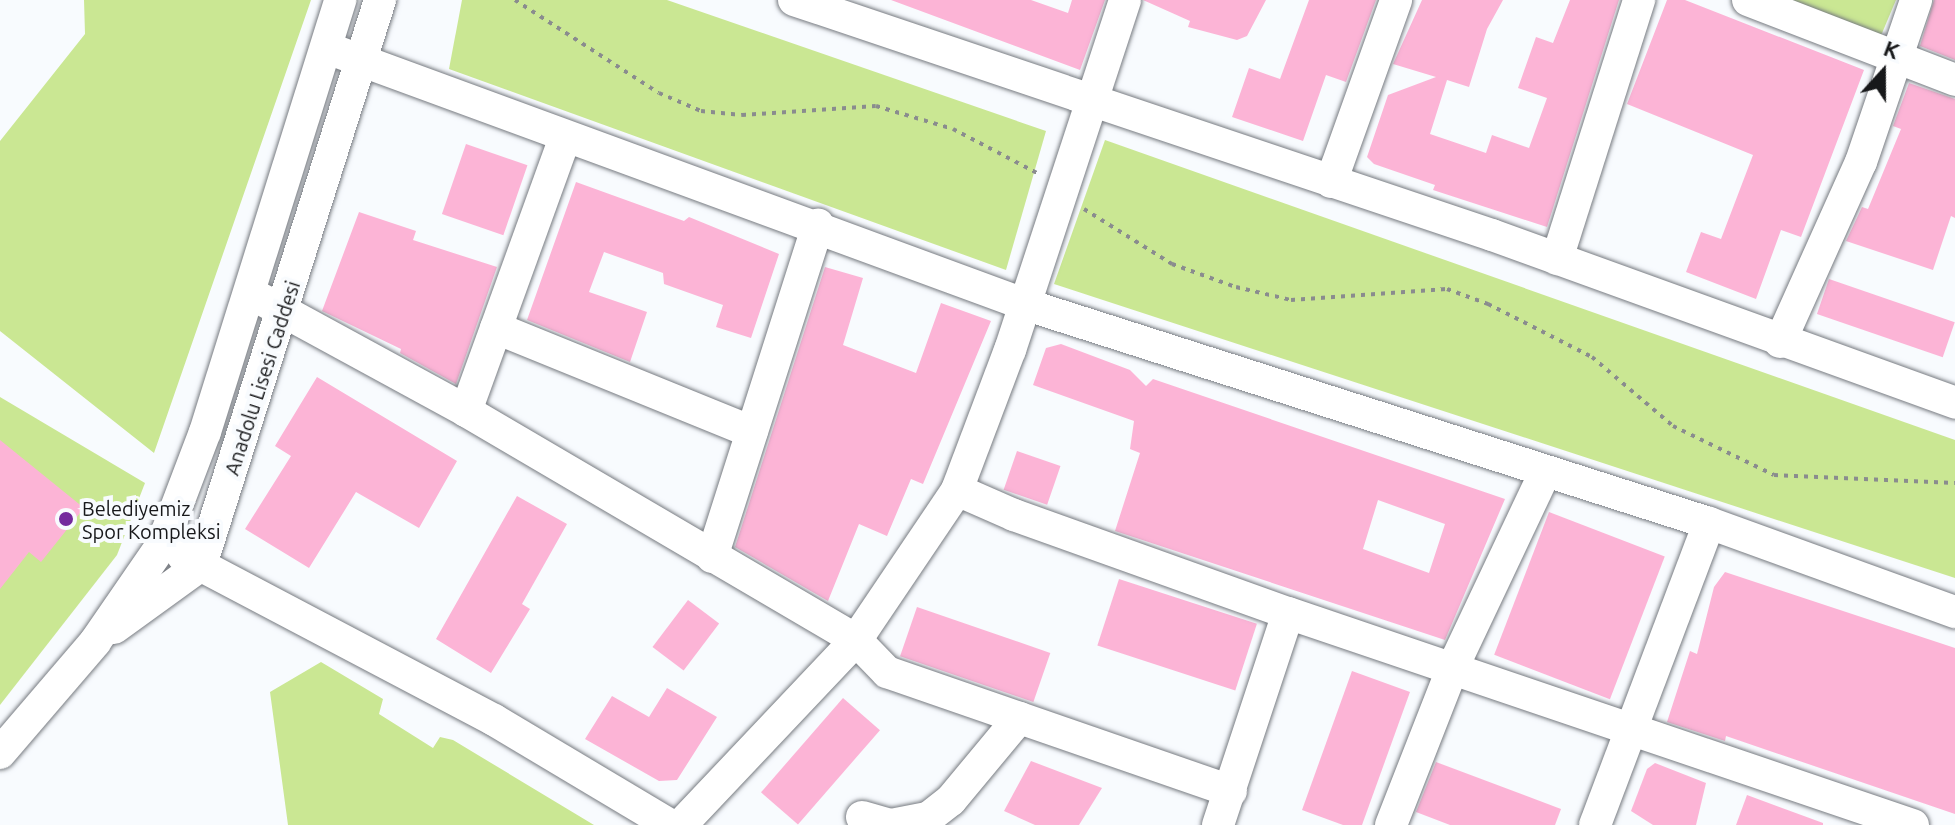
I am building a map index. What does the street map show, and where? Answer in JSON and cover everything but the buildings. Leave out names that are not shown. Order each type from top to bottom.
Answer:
[{"type":"street","name":"Anadolu Lisesi Caddesi","points":[[95,642],[162,545],[250,293],[340,0]]},
{"type":"street","name":"Anadolu Lisesi Caddesi","points":[[201,565],[286,310],[380,0]]},
{"type":"street","points":[[794,0],[1557,259],[1955,403]]},
{"type":"street","points":[[681,825],[856,640],[957,490],[1024,304],[1125,0]]},
{"type":"street","points":[[1331,182],[1396,0]]},
{"type":"street","points":[[1557,259],[1639,0]]},
{"type":"street","points":[[1748,0],[1955,80]]},
{"type":"street","points":[[1780,342],[1861,162],[1893,56],[1916,0]]},
{"type":"street","points":[[327,48],[362,58],[565,138],[818,225],[1024,304],[1709,523],[1955,612]]},
{"type":"street","points":[[466,411],[565,138]]},
{"type":"street","points":[[712,557],[818,225]]},
{"type":"street","points":[[250,293],[466,411],[856,640],[887,672],[1231,791]]},
{"type":"street","points":[[496,328],[752,432]]},
{"type":"street","points":[[1391,825],[1453,667],[1545,472]]},
{"type":"street","points":[[957,490],[1014,515],[1288,613],[1633,731],[1835,813],[1913,825]]},
{"type":"street","points":[[1595,825],[1709,523]]},
{"type":"street","points":[[162,545],[494,720],[670,825]]},
{"type":"street","points":[[0,753],[95,642],[201,565]]},
{"type":"street","points":[[1218,825],[1288,613]]},
{"type":"street","points":[[881,822],[928,818],[951,800],[1019,718]]},
{"type":"path","points":[[515,0],[659,93],[701,111],[742,115],[876,106],[915,114],[1027,164],[1061,192],[1172,264],[1236,287],[1291,300],[1447,289],[1488,304],[1592,357],[1673,426],[1774,475],[1955,483]]},
{"type":"green space","points":[[84,0],[311,0],[154,453],[0,331],[0,141],[85,34]]},
{"type":"green space","points":[[462,0],[667,0],[1046,131],[1006,270],[449,69]]},
{"type":"green space","points":[[1777,0],[1896,0],[1877,45]]},
{"type":"green space","points":[[1105,140],[1955,440],[1955,578],[1054,284]]},
{"type":"green space","name":"Belediyemiz Spor Kompleksi","points":[[0,397],[145,483],[117,555],[0,705]]},
{"type":"green space","points":[[321,662],[383,699],[379,714],[433,748],[440,737],[453,740],[594,825],[288,825],[270,692]]},
{"type":"place","name":"Belediyemiz Spor Kompleksi","points":[[66,519]]}]
